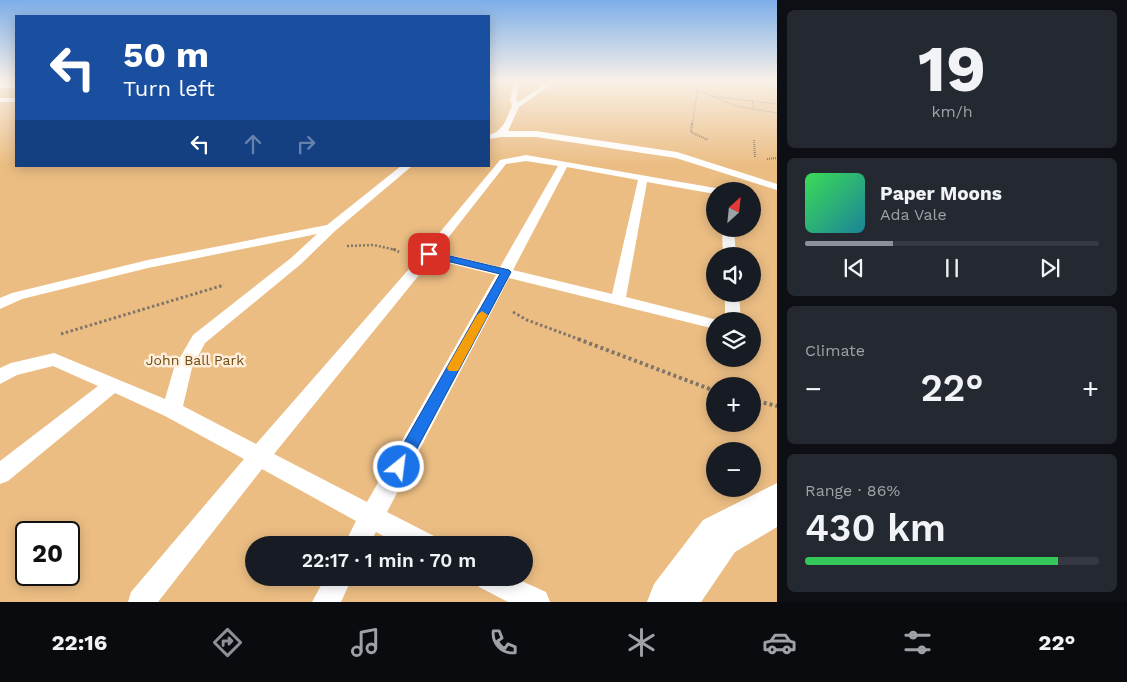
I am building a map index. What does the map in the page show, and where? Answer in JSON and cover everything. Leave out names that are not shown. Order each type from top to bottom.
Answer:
[{"type":"street","points":[[672,602],[719,536],[777,504]]},
{"type":"lane","points":[[501,134],[506,129],[515,109]]},
{"type":"lane","points":[[490,136],[536,134],[677,155],[777,188]]},
{"type":"lane","points":[[141,602],[258,457],[429,254],[503,162],[526,158],[706,189]]},
{"type":"lane","points":[[361,536],[564,164]]},
{"type":"lane","points":[[172,410],[184,368],[199,339],[296,261],[331,228],[406,167]]},
{"type":"lane","points":[[618,300],[643,178]]},
{"type":"lane","points":[[0,304],[18,296],[148,264],[331,228]]},
{"type":"lane","points":[[429,254],[706,322]]},
{"type":"lane","points":[[0,377],[11,370],[54,359],[172,410],[407,536]]},
{"type":"lane","points":[[0,474],[113,384]]},
{"type":"lane","points":[[326,602],[335,586]]},
{"type":"lane","points":[[504,586],[536,602]]},
{"type":"path","points":[[695,109],[691,132],[715,143]]},
{"type":"path","points":[[742,109],[754,112],[777,113]]},
{"type":"path","points":[[754,140],[755,161]]},
{"type":"path","points":[[762,160],[777,158]]},
{"type":"path","points":[[761,402],[777,406]]},
{"type":"green space","name":"John Ball Park","points":[[0,109],[15,109],[15,167],[490,167],[490,109],[777,109],[777,602],[0,602]]},
{"type":"slow traffic","points":[[453,368],[482,315]]},
{"type":"route","points":[[399,467],[506,272],[429,254]]}]
